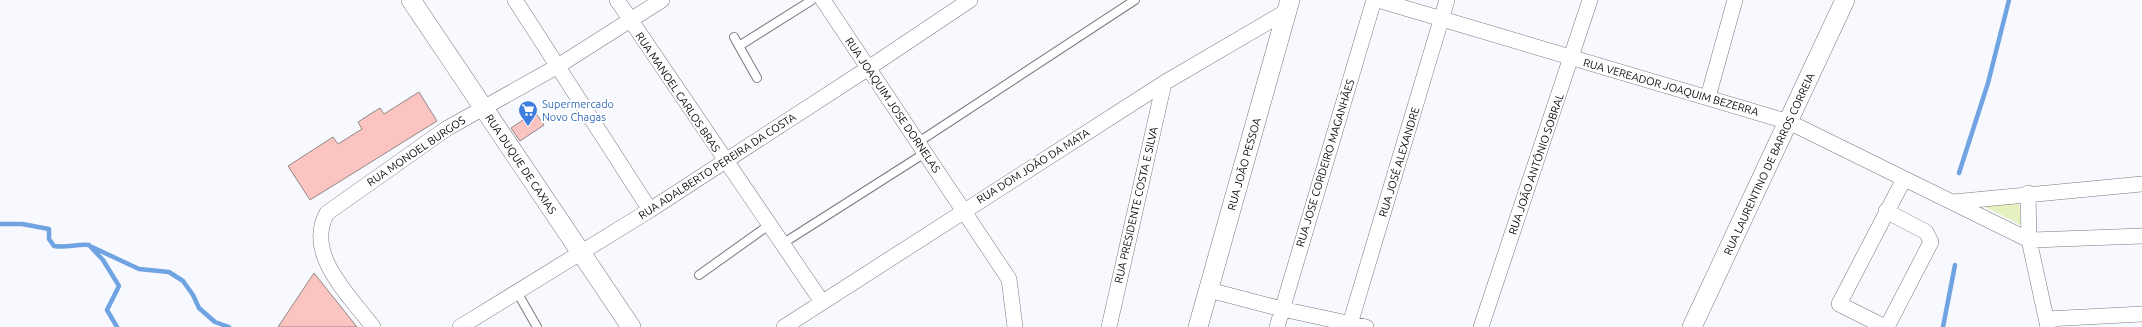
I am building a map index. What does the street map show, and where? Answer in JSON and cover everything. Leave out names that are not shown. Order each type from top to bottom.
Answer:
[{"type":"street","name":"RUA DUQUE DE CAXIAS","points":[[411,0],[631,327]]},
{"type":"street","points":[[515,0],[650,210]]},
{"type":"street","name":"RUA MANOEL CARLOS BRAS","points":[[617,0],[822,302]]},
{"type":"street","name":"RUA MONOEL BURGOS","points":[[373,327],[342,286],[326,260],[321,247],[320,234],[322,222],[327,213],[446,129],[558,66],[662,0]]},
{"type":"street","name":"RUA JOAQUIM JOSE DORNELAS","points":[[823,0],[867,69],[964,210],[1009,279],[1015,327]]},
{"type":"street","name":"RUA ADALBERTO PEREIRA DA COSTA","points":[[460,327],[650,210],[970,0]]},
{"type":"street","name":"RUA JOSE CORDEIRO MAGANHÃES","points":[[1277,327],[1374,0]]},
{"type":"street","name":"RUA VEREADOR JOAQUIM BEZERRA","points":[[1378,0],[1790,122],[2029,240]]},
{"type":"street","name":"RUA JOSÉ ALEXANDRE","points":[[1350,324],[1448,0]]},
{"type":"street","name":"RUA JOÃO ANTÔNIO SOBRAL","points":[[1481,327],[1572,58],[1590,0]]},
{"type":"street","points":[[1708,97],[1735,0]]},
{"type":"street","name":"RUA LAURENTINO DE BARROS CORREIA","points":[[1692,327],[1790,122],[1844,0]]},
{"type":"street","name":"RUA DOM JOÃO DA MATA","points":[[784,327],[964,210],[1288,6]]},
{"type":"street","name":"RUA JOÃO PESSOA","points":[[1198,327],[1288,6]]},
{"type":"street","name":"RUA PRESIDENTE COSTA E SILVA","points":[[1109,327],[1164,83]]},
{"type":"street","points":[[1886,211],[1926,232],[1931,242],[1886,327],[1839,304],[1886,211],[1904,179]]},
{"type":"street","points":[[1953,202],[2142,184]]},
{"type":"street","points":[[2028,194],[2029,240],[2048,323],[2142,314]]},
{"type":"street","points":[[2029,240],[2142,236]]},
{"type":"street","points":[[1209,290],[1282,309],[1366,327]]},
{"type":"lane","points":[[739,46],[812,0]]},
{"type":"lane","points":[[782,244],[1135,0]]},
{"type":"lane","points":[[734,37],[757,78]]},
{"type":"lane","points":[[700,275],[769,225]]},
{"type":"lane","points":[[517,292],[538,327]]},
{"type":"green space","points":[[2019,203],[2021,225],[1983,206]]},
{"type":"building","points":[[419,92],[437,121],[310,200],[288,166],[333,137],[338,144],[362,129],[358,122],[372,113],[380,108],[384,114]]},
{"type":"building","name":"Supermercado Novo Chagas","points":[[535,112],[544,125],[520,141],[511,128]]},
{"type":"building","points":[[314,273],[357,327],[278,327]]},
{"type":"waterway","points":[[1959,173],[1988,83],[2009,0]]},
{"type":"waterway","points":[[0,224],[22,224],[49,229],[49,239],[54,246],[63,247],[89,245],[103,260],[119,286],[107,310],[117,327]]},
{"type":"waterway","points":[[92,247],[139,269],[169,272],[183,281],[193,295],[199,308],[215,322],[229,327]]},
{"type":"waterway","points":[[1943,327],[1955,265]]},
{"type":"place","name":"Supermercado Novo Chagas","points":[[528,127]]}]
